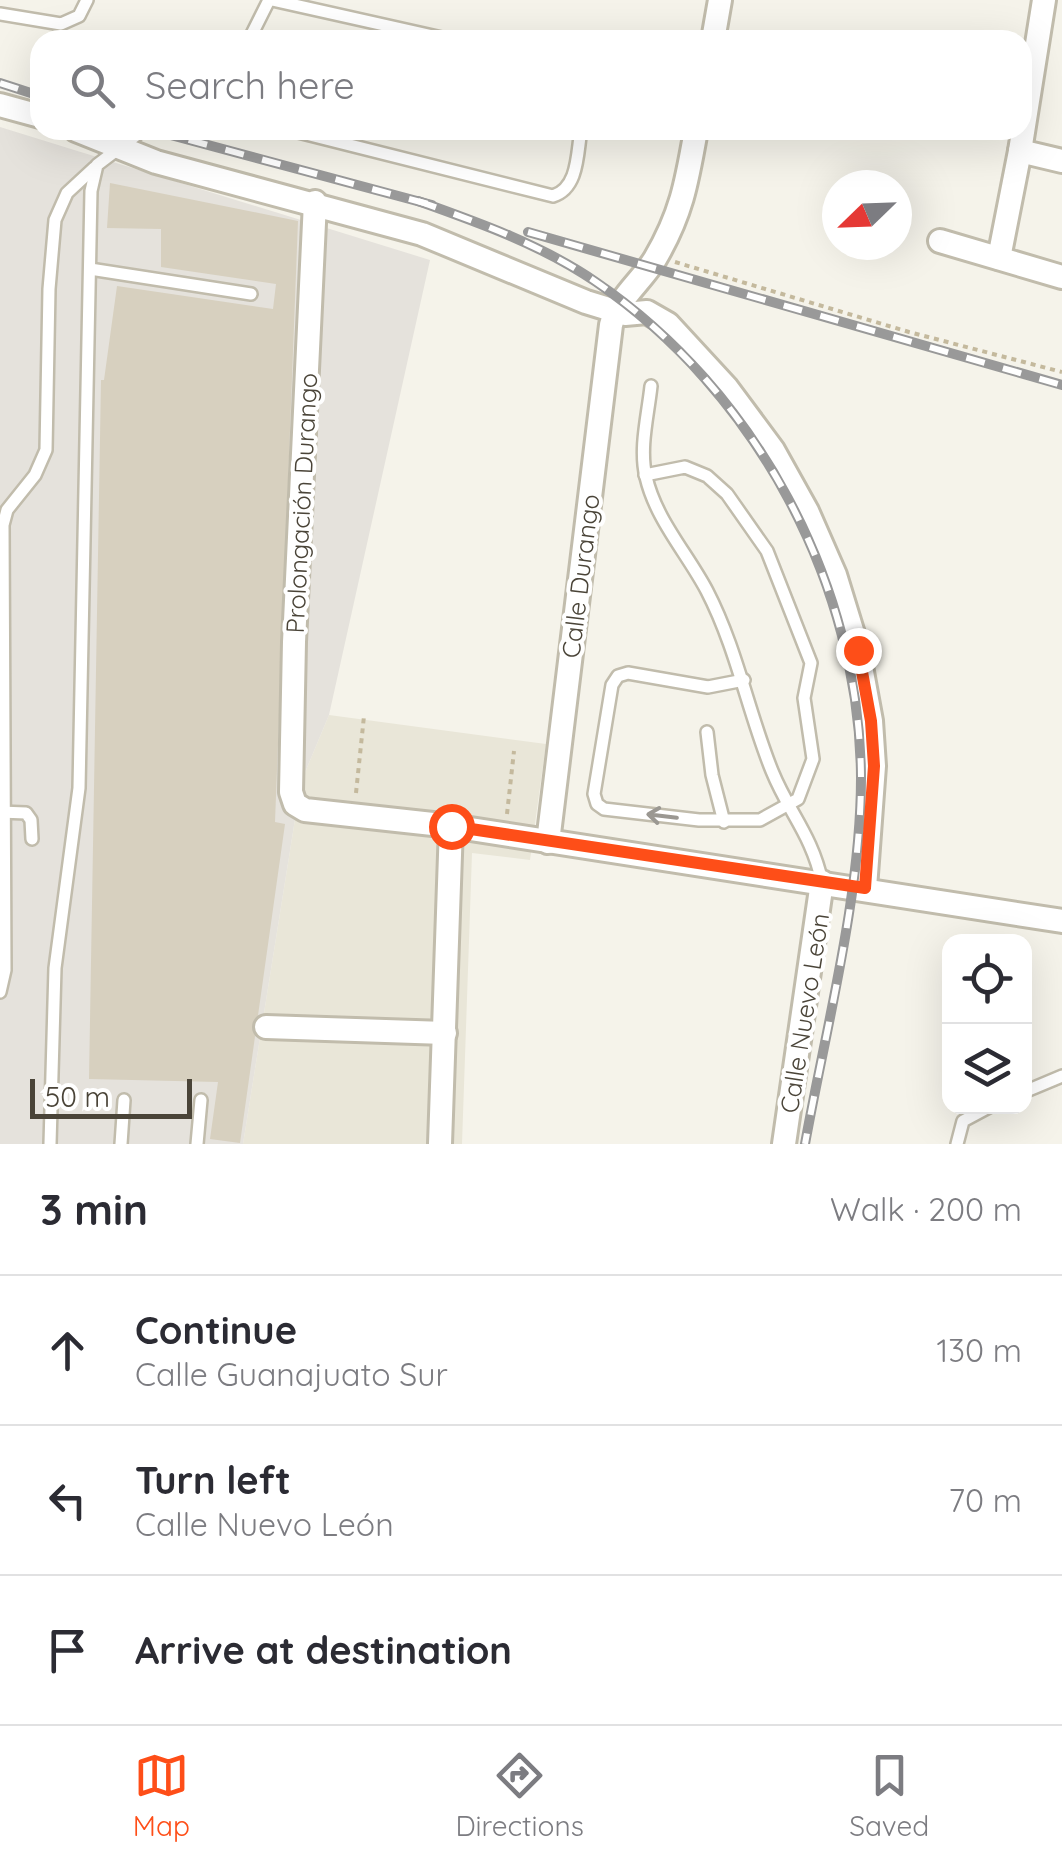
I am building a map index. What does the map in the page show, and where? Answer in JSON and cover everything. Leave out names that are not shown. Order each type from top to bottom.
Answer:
[{"type":"street","points":[[715,30],[720,0]]},
{"type":"street","points":[[1032,70],[1044,0]]},
{"type":"street","points":[[1038,30],[1062,34]]},
{"type":"street","points":[[0,105],[30,113]]},
{"type":"street","points":[[100,140],[156,162],[314,202],[450,244],[616,312],[647,312],[694,350],[773,450],[820,540],[849,617],[871,721],[874,766],[865,888]]},
{"type":"street","points":[[616,312],[656,256],[680,212],[694,140]]},
{"type":"street","points":[[999,258],[1022,140]]},
{"type":"street","points":[[1020,151],[1062,162]]},
{"type":"street","name":"Prolongación Durango","points":[[314,202],[291,792],[294,804],[305,810],[353,813]]},
{"type":"street","points":[[940,241],[1062,277]]},
{"type":"street","name":"Calle Durango","points":[[548,842],[611,326],[616,312]]},
{"type":"street","points":[[353,813],[1062,921]]},
{"type":"street","points":[[440,1144],[451,826]]},
{"type":"street","name":"Calle Nuevo León","points":[[784,1144],[822,882]]},
{"type":"street","points":[[266,1028],[445,1033]]},
{"type":"lane","points":[[0,14],[61,24],[80,16],[87,0]]},
{"type":"lane","points":[[254,30],[270,0],[406,30]]},
{"type":"lane","points":[[0,992],[6,970],[1,525],[7,510],[35,475],[46,450],[49,289],[55,220],[66,193],[130,140]]},
{"type":"lane","points":[[330,140],[554,196],[568,188],[579,140]]},
{"type":"lane","points":[[50,1144],[55,968],[80,788],[90,191],[97,165]]},
{"type":"lane","points":[[90,269],[252,294]]},
{"type":"lane","points":[[651,386],[643,460],[645,475],[662,520],[709,595],[744,680],[772,770],[813,849],[822,882]]},
{"type":"lane","points":[[645,475],[685,467],[716,482],[742,512],[767,551],[812,668],[804,698],[813,759],[804,774],[799,796],[791,806],[760,820],[724,822],[597,804],[594,794],[612,685],[618,676],[628,673],[708,687],[744,680]]},
{"type":"lane","points":[[707,732],[714,786],[724,822]]},
{"type":"lane","points":[[3,812],[29,816],[32,840]]},
{"type":"lane","points":[[1032,1089],[1062,1076]]},
{"type":"lane","points":[[122,1144],[124,1100]]},
{"type":"lane","points":[[196,1144],[201,1100]]},
{"type":"lane","points":[[956,1144],[964,1121],[976,1114]]},
{"type":"path","points":[[656,256],[909,332],[1062,372]]},
{"type":"path","points":[[353,813],[364,716]]},
{"type":"path","points":[[505,834],[514,751]]},
{"type":"shaded area","points":[[0,127],[30,136],[30,140],[42,140],[430,260],[329,715],[301,782],[243,1144],[0,1144]]},
{"type":"shaded area","points":[[329,715],[546,744],[530,860],[472,853],[462,1144],[243,1144],[301,782]]},
{"type":"building","points":[[110,183],[298,221],[275,822],[285,824],[240,1143],[210,1139],[218,1082],[89,1079],[101,380],[117,286],[273,309],[276,284],[161,267],[161,229],[107,228]]},
{"type":"railway","points":[[0,83],[30,93]]},
{"type":"railway","points":[[189,140],[432,205]]},
{"type":"railway","points":[[418,201],[554,257],[596,282],[653,327],[705,378],[750,436],[788,498],[819,565],[842,634],[856,706],[861,778],[849,915],[805,1144]]},
{"type":"railway","points":[[528,232],[1062,385]]},
{"type":"route","points":[[451,826],[865,888],[874,766],[871,721],[858,650]]}]
